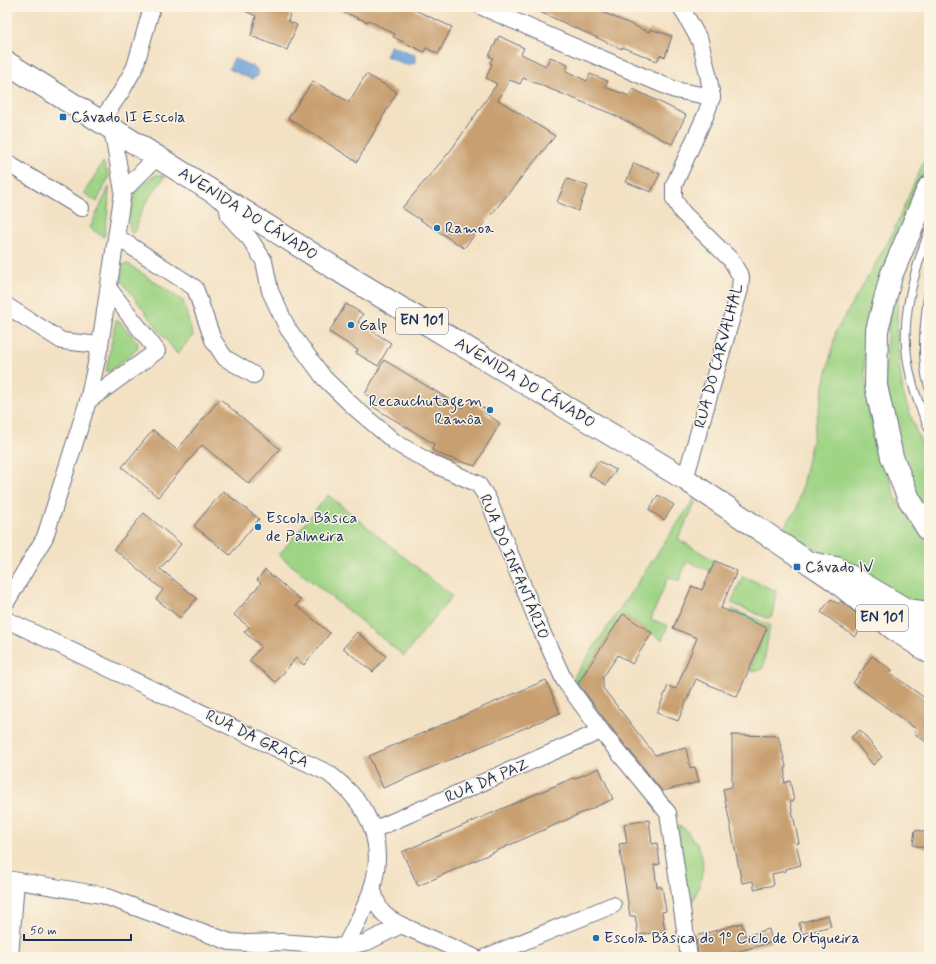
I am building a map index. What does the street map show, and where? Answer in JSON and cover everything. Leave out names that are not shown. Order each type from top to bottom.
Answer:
[{"type":"main road","name":"AVENIDA DO CÁVADO","points":[[7,63],[349,277],[685,479],[836,581],[894,629],[929,652]]},
{"type":"main road","points":[[929,187],[891,276],[877,330],[876,386],[892,457],[909,499],[929,531]]},
{"type":"main road","points":[[810,563],[836,568],[907,610],[929,613]]},
{"type":"main road","name":"AVENIDA DO CÁVADO","points":[[836,581],[859,592],[929,632]]},
{"type":"street","points":[[7,601],[45,537],[88,401],[100,345],[123,190],[106,125],[135,67],[152,7]]},
{"type":"street","points":[[482,7],[675,90],[712,97]]},
{"type":"street","name":"RUA DO CARVALHAL","points":[[681,7],[700,41],[712,97],[706,114],[674,185],[674,199],[682,212],[731,260],[741,276],[740,288],[685,479]]},
{"type":"street","points":[[123,190],[157,157]]},
{"type":"street","points":[[7,163],[81,208]]},
{"type":"street","name":"RUA DO INFANTÁRIO","points":[[226,200],[228,216],[250,239],[264,261],[270,291],[288,329],[324,378],[355,408],[396,443],[430,463],[478,484],[488,499],[526,595],[564,680],[601,731],[668,813],[689,957]]},
{"type":"street","points":[[117,237],[195,288],[212,340],[226,358],[254,375]]},
{"type":"street","points":[[88,401],[157,350],[109,290]]},
{"type":"street","points":[[7,306],[62,340],[100,345]]},
{"type":"street","name":"RUA DA GRAÇA","points":[[7,620],[328,773],[344,784],[361,803],[373,830],[377,852],[377,869],[372,887],[345,946]]},
{"type":"street","name":"RUA DA PAZ","points":[[373,830],[601,731]]},
{"type":"street","points":[[10,957],[12,880],[102,895],[230,942],[280,942],[345,946],[367,942],[401,925]]},
{"type":"street","points":[[372,887],[378,907],[386,917],[474,957]]},
{"type":"street","points":[[486,957],[613,905]]},
{"type":"lane","points":[[929,231],[914,273],[904,335],[907,366],[929,428]]},
{"type":"lane","points":[[929,290],[925,316],[925,354],[929,387]]},
{"type":"green space","points":[[929,149],[929,162],[881,275],[865,327],[864,368],[869,411],[896,499],[929,546],[929,606],[899,599],[783,528],[797,509],[836,331],[891,237]]},
{"type":"green space","points":[[103,162],[109,176],[97,202],[84,193]]},
{"type":"green space","points":[[157,175],[165,176],[143,208],[137,229],[132,234],[129,219],[131,206],[135,195],[143,183]]},
{"type":"green space","points":[[109,187],[108,211],[104,237],[90,228]]},
{"type":"green space","points":[[907,262],[898,296],[897,331],[899,364],[903,393],[916,431],[929,459],[929,518],[908,477],[884,381],[889,313]]},
{"type":"green space","points":[[124,264],[128,264],[183,301],[193,336],[177,354],[121,280]]},
{"type":"green space","points":[[116,320],[120,322],[138,343],[137,349],[111,371],[106,371]]},
{"type":"green space","points":[[328,495],[452,596],[404,656],[279,555]]},
{"type":"green space","points":[[694,499],[696,502],[678,539],[715,561],[710,571],[687,561],[679,581],[668,577],[651,619],[668,626],[662,640],[623,614],[576,685],[572,680]]},
{"type":"green space","points":[[743,576],[776,591],[772,616],[767,618],[731,603]]},
{"type":"green space","points":[[732,609],[770,625],[763,668],[757,671],[749,671],[767,628],[731,612]]},
{"type":"green space","points":[[678,826],[688,832],[698,846],[702,855],[703,863],[700,881],[690,908]]},
{"type":"water","points":[[391,45],[415,55],[415,63],[410,64],[409,66],[386,56]]},
{"type":"water","points":[[234,58],[257,69],[258,76],[251,79],[229,69]]},
{"type":"building","points":[[237,7],[292,7],[288,21],[297,25],[287,50],[251,36],[256,16]]},
{"type":"building","points":[[332,7],[416,7],[415,10],[452,27],[438,54],[426,48],[424,52],[393,37],[395,34],[368,20],[367,22]]},
{"type":"building","points":[[529,7],[590,7],[649,32],[650,29],[672,36],[665,57],[660,55],[657,61],[622,47],[622,49]]},
{"type":"building","points":[[499,36],[524,48],[521,54],[546,66],[550,57],[568,64],[566,71],[587,81],[590,74],[608,81],[605,87],[629,96],[633,89],[686,115],[672,144],[612,114],[523,78],[520,84],[510,80],[498,100],[555,136],[464,248],[402,208],[451,150],[497,84],[486,78],[493,58],[489,56]]},
{"type":"building","points":[[366,74],[397,92],[357,162],[288,118],[313,81],[349,102]]},
{"type":"building","points":[[634,163],[660,174],[651,192],[626,182]]},
{"type":"building","points":[[567,179],[588,186],[578,211],[557,202]]},
{"type":"building","points":[[346,304],[363,314],[358,322],[391,343],[378,366],[356,353],[358,350],[329,332]]},
{"type":"building","points":[[384,360],[463,408],[469,400],[487,410],[485,413],[500,423],[475,466],[444,456],[432,450],[434,444],[370,405],[374,399],[365,394]]},
{"type":"building","points":[[220,399],[280,449],[249,484],[202,445],[158,497],[122,467],[153,430],[177,450]]},
{"type":"building","points":[[599,461],[616,470],[606,485],[589,475]]},
{"type":"building","points":[[223,491],[259,519],[230,555],[194,526]]},
{"type":"building","points":[[658,495],[674,505],[664,520],[649,510]]},
{"type":"building","points":[[144,513],[181,544],[160,569],[197,598],[180,618],[156,599],[163,590],[114,549]]},
{"type":"building","points":[[715,561],[737,571],[721,608],[767,628],[737,697],[696,679],[678,721],[657,713],[668,686],[676,689],[697,638],[673,628],[692,586],[702,590]]},
{"type":"building","points":[[265,570],[301,600],[296,605],[330,633],[304,665],[296,658],[276,682],[249,661],[261,646],[244,632],[249,627],[234,615],[261,583],[257,580]]},
{"type":"building","points":[[831,599],[838,604],[841,601],[866,622],[855,637],[821,612]]},
{"type":"building","points":[[623,614],[652,633],[632,664],[618,655],[603,677],[603,688],[655,755],[686,748],[690,768],[695,767],[699,782],[662,791],[609,725],[578,683]]},
{"type":"building","points":[[357,632],[386,656],[373,672],[343,648]]},
{"type":"building","points":[[872,656],[892,670],[890,673],[929,701],[929,744],[914,733],[916,729],[853,683]]},
{"type":"building","points":[[546,680],[560,713],[383,788],[369,756]]},
{"type":"building","points":[[860,730],[882,757],[873,765],[851,737]]},
{"type":"building","points":[[732,735],[778,736],[786,766],[784,783],[790,781],[794,801],[790,801],[799,843],[796,843],[801,865],[786,869],[786,871],[772,874],[774,885],[754,889],[753,881],[742,883],[723,789],[732,787]]},
{"type":"building","points":[[599,768],[613,799],[418,886],[402,852]]},
{"type":"building","points":[[649,820],[652,844],[657,843],[660,864],[654,865],[657,887],[662,887],[666,911],[662,912],[665,931],[638,935],[635,916],[630,916],[619,844],[627,843],[624,824]]},
{"type":"building","points":[[915,830],[929,832],[929,849],[913,845]]},
{"type":"building","points":[[828,915],[831,926],[802,934],[799,923]]},
{"type":"building","points":[[742,923],[745,936],[769,929],[772,942],[718,957],[698,957],[696,936]]},
{"type":"place","name":"Cávado II Escola","points":[[63,117]]},
{"type":"place","name":"Ramoa","points":[[437,228]]},
{"type":"place","name":"Galp","points":[[351,325]]},
{"type":"place","name":"Recauchutagem Ramôa","points":[[490,410]]},
{"type":"place","name":"Escola Básica de Palmeira","points":[[258,527]]},
{"type":"place","name":"Cávado IV","points":[[797,567]]},
{"type":"place","name":"Escola Básica do 1º Ciclo de Ortigueira","points":[[596,938]]}]
